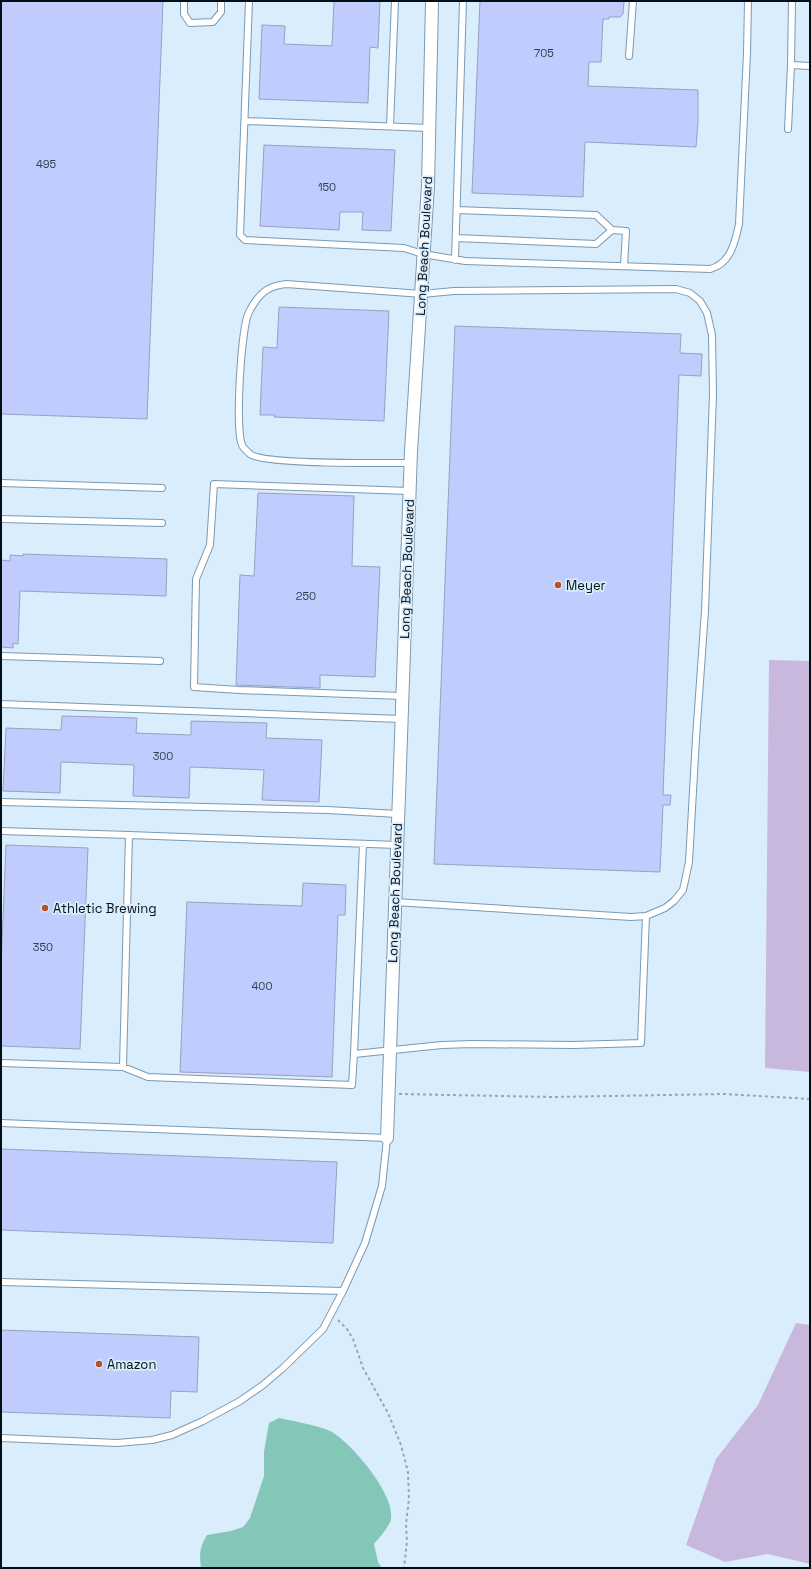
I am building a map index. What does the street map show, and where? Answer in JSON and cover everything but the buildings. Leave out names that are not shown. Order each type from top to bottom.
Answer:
[{"type":"street","name":"Long Beach Boulevard","points":[[387,1138],[410,463],[428,186],[432,1]]},
{"type":"lane","points":[[184,1],[184,14],[190,23],[213,22],[221,12],[221,1]]},
{"type":"lane","points":[[250,1],[240,235],[245,240],[404,248],[424,254],[473,262],[710,269],[721,265],[730,252],[740,224],[748,1]]},
{"type":"lane","points":[[390,126],[395,1]]},
{"type":"lane","points":[[455,260],[464,1]]},
{"type":"lane","points":[[629,56],[633,1]]},
{"type":"lane","points":[[788,129],[792,1]]},
{"type":"lane","points":[[791,65],[810,66]]},
{"type":"lane","points":[[245,121],[429,128]]},
{"type":"lane","points":[[457,210],[596,214],[612,230],[626,232],[624,266]]},
{"type":"lane","points":[[456,238],[596,244],[612,230]]},
{"type":"lane","points":[[395,902],[631,917],[646,916],[665,908],[674,901],[682,890],[689,862],[705,611],[713,395],[712,335],[707,313],[700,301],[690,293],[676,289],[454,290],[422,294],[286,284],[275,285],[265,290],[248,314],[240,360],[240,428],[242,445],[251,455],[275,461],[410,463]]},
{"type":"lane","points":[[1,483],[162,488]]},
{"type":"lane","points":[[402,696],[194,687],[196,579],[210,545],[214,484],[409,491]]},
{"type":"lane","points":[[1,518],[162,523]]},
{"type":"lane","points":[[1,656],[160,661]]},
{"type":"lane","points":[[1,704],[401,719]]},
{"type":"lane","points":[[1,802],[327,810],[398,814]]},
{"type":"lane","points":[[1,831],[397,844]]},
{"type":"lane","points":[[123,1067],[129,835]]},
{"type":"lane","points":[[1,1063],[123,1067],[148,1077],[352,1085],[363,844]]},
{"type":"lane","points":[[354,1054],[390,1052],[442,1045],[573,1045],[641,1043],[646,916]]},
{"type":"lane","points":[[1,1123],[387,1138],[382,1186],[366,1243],[343,1290],[323,1329],[283,1368],[263,1385],[240,1401],[203,1421],[172,1435],[152,1440],[117,1443],[1,1438]]},
{"type":"lane","points":[[1,1282],[343,1290]]},
{"type":"path","points":[[388,1094],[553,1097],[724,1094],[810,1099]]},
{"type":"path","points":[[329,1317],[340,1321],[353,1339],[363,1368],[388,1413],[401,1445],[408,1472],[409,1499],[404,1568]]},
{"type":"shaded area","points":[[769,660],[810,661],[810,1072],[765,1068]]},
{"type":"shaded area","points":[[796,1323],[810,1325],[810,1564],[768,1554],[725,1562],[686,1545],[716,1459],[758,1405]]},
{"type":"shaded area","points":[[279,1418],[314,1426],[332,1432],[361,1458],[379,1484],[386,1497],[390,1509],[391,1519],[389,1525],[374,1544],[378,1562],[382,1568],[201,1568],[201,1551],[207,1535],[231,1531],[243,1527],[250,1518],[264,1476],[264,1452],[269,1423]]},
{"type":"place","name":"Meyer","points":[[558,585]]},
{"type":"place","name":"Athletic Brewing","points":[[45,908]]},
{"type":"place","name":"Amazon","points":[[99,1364]]}]
